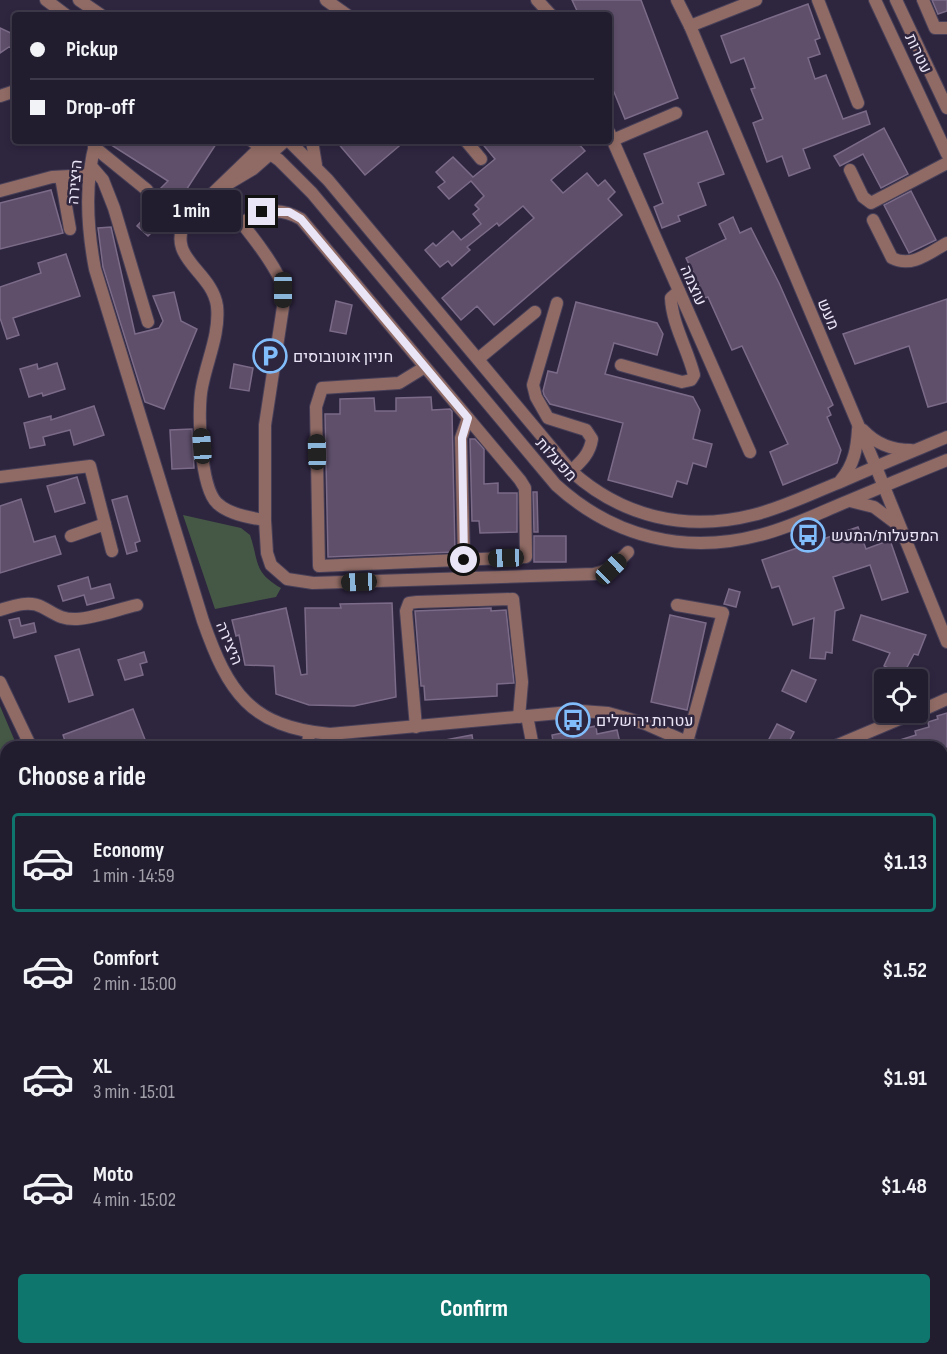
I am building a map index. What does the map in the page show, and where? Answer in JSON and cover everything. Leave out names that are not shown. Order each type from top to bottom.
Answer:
[{"type":"street","points":[[45,0],[62,12]]},
{"type":"street","points":[[79,0],[97,12]]},
{"type":"street","points":[[326,0],[343,12]]},
{"type":"street","points":[[537,0],[548,12]]},
{"type":"street","name":"מעש","points":[[677,0],[884,486],[947,642]]},
{"type":"street","points":[[690,26],[756,0]]},
{"type":"street","points":[[818,0],[858,103]]},
{"type":"street","name":"עטרות","points":[[876,0],[947,154]]},
{"type":"street","name":"עטרות","points":[[896,0],[947,108]]},
{"type":"street","points":[[923,0],[933,25],[943,28]]},
{"type":"street","points":[[612,136],[676,113]]},
{"type":"street","name":"עוצמה","points":[[612,138],[750,452]]},
{"type":"street","points":[[95,144],[147,190]]},
{"type":"street","name":"היצירה","points":[[95,144],[90,170],[88,216],[95,269],[203,621],[214,653],[237,692],[254,709],[271,720],[309,732],[354,733],[581,711],[608,713],[646,724],[683,741]]},
{"type":"street","name":"מפעלות","points":[[290,144],[316,166],[572,471],[597,492],[625,508],[664,519],[687,521],[729,520],[753,516],[790,503],[947,437]]},
{"type":"street","points":[[312,144],[316,166]]},
{"type":"street","points":[[468,144],[481,159]]},
{"type":"street","points":[[263,145],[246,173],[216,191],[187,218],[179,237],[183,252],[212,289],[218,311],[215,336],[202,387],[200,408],[203,465],[208,487],[216,503],[234,512],[265,520]]},
{"type":"street","name":"מפעלות","points":[[263,145],[312,193],[556,485],[595,516],[617,527],[652,537],[686,542],[732,541],[767,533],[947,460]]},
{"type":"street","points":[[850,170],[863,197],[871,203],[947,163]]},
{"type":"street","points":[[0,191],[36,180],[90,170],[103,180],[114,208],[148,322]]},
{"type":"street","points":[[61,177],[70,229]]},
{"type":"street","points":[[216,191],[278,275],[283,290],[283,307],[265,425],[265,520],[267,553],[271,566],[287,579],[312,584],[594,574],[611,569],[628,552]]},
{"type":"street","points":[[241,223],[262,212],[275,211],[289,212],[301,219],[520,480],[525,488],[526,558],[319,566],[316,407],[322,388],[399,383],[425,367]]},
{"type":"street","points":[[873,220],[892,258],[899,262],[911,262],[947,243]]},
{"type":"street","points":[[621,365],[682,382],[691,380],[694,375],[672,308],[671,298],[679,291]]},
{"type":"street","points":[[558,303],[533,385],[536,397],[548,418],[586,430],[592,439],[591,449],[572,471]]},
{"type":"street","points":[[478,359],[535,312]]},
{"type":"street","points":[[464,560],[462,438],[468,418]]},
{"type":"street","points":[[858,425],[873,440],[884,446],[897,449],[918,449]]},
{"type":"street","points":[[839,482],[849,470],[854,457],[858,425]]},
{"type":"street","points":[[0,477],[90,466],[112,551]]},
{"type":"street","points":[[849,501],[874,507],[900,526]]},
{"type":"street","points":[[70,536],[105,524]]},
{"type":"street","points":[[416,727],[406,611],[410,603],[513,599],[522,682],[523,717],[531,741]]},
{"type":"street","points":[[0,610],[19,604],[29,604],[41,606],[52,615],[77,619],[137,605]]},
{"type":"street","points":[[676,604],[723,613],[693,741]]},
{"type":"street","points":[[0,682],[29,741]]},
{"type":"street","points":[[928,707],[947,699]]},
{"type":"street","points":[[847,741],[891,723]]},
{"type":"street","points":[[308,741],[309,732]]},
{"type":"green space","points":[[183,515],[241,528],[250,535],[261,571],[281,588],[276,597],[215,609]]},
{"type":"green space","points":[[0,706],[15,741],[0,741]]},
{"type":"building","points":[[572,0],[641,0],[678,98],[625,119],[614,92],[612,93],[612,12],[578,12]]},
{"type":"building","points":[[932,0],[947,0],[947,11],[938,14]]},
{"type":"building","points":[[808,4],[820,38],[815,40],[820,54],[808,58],[815,79],[826,75],[843,119],[866,111],[870,124],[803,149],[810,168],[789,176],[782,156],[767,162],[753,123],[763,119],[751,89],[755,88],[744,58],[731,63],[721,36]]},
{"type":"building","points":[[0,28],[12,34],[12,48],[0,53]]},
{"type":"building","points":[[884,128],[908,174],[881,188],[863,154],[840,166],[834,156]]},
{"type":"building","points":[[707,131],[724,174],[698,183],[706,205],[678,216],[680,221],[662,228],[654,207],[663,203],[644,154]]},
{"type":"building","points":[[110,144],[216,144],[179,201],[181,203],[148,236],[137,226],[148,214],[141,208],[168,181]]},
{"type":"building","points":[[339,144],[401,144],[365,175]]},
{"type":"building","points":[[482,144],[579,144],[585,151],[551,180],[563,193],[587,173],[598,186],[605,180],[615,192],[608,199],[622,215],[494,325],[477,306],[461,320],[442,298],[534,218],[523,206],[499,226],[497,223],[467,247],[470,250],[452,266],[448,261],[440,267],[425,250],[433,243],[436,246],[453,231],[461,240],[481,224],[473,214],[479,209],[475,205],[484,196],[471,181],[449,199],[438,187],[445,182],[436,172],[453,157],[473,177],[495,159]]},
{"type":"building","points":[[51,190],[63,233],[0,249],[0,203]]},
{"type":"building","points":[[911,191],[936,240],[909,253],[884,205]]},
{"type":"building","points":[[733,217],[740,233],[751,228],[779,283],[833,405],[828,408],[831,415],[827,417],[841,450],[837,463],[783,485],[770,452],[788,444],[742,346],[732,350],[708,297],[705,298],[686,258],[726,239],[719,224]]},
{"type":"building","points":[[111,227],[135,334],[159,328],[163,321],[153,296],[174,292],[181,321],[197,329],[164,409],[145,402],[103,267],[98,228]]},
{"type":"building","points":[[66,254],[80,296],[13,318],[19,335],[7,339],[0,318],[0,287],[41,273],[38,263]]},
{"type":"building","points":[[947,299],[947,402],[928,407],[909,346],[855,364],[843,334]]},
{"type":"building","points":[[336,301],[352,305],[346,334],[330,331]]},
{"type":"building","points":[[576,302],[657,323],[663,334],[657,355],[614,343],[605,374],[693,397],[700,410],[693,439],[712,444],[706,467],[693,463],[687,484],[677,481],[672,497],[608,480],[623,423],[550,404],[544,395],[548,371],[557,373]]},
{"type":"building","points":[[57,363],[65,389],[43,396],[42,393],[29,397],[20,369],[37,364],[38,369]]},
{"type":"building","points":[[234,364],[253,368],[249,391],[230,388]]},
{"type":"building","points":[[431,397],[432,410],[450,409],[452,411],[455,552],[328,557],[325,414],[340,414],[340,399],[374,398],[375,411],[396,411],[396,398]]},
{"type":"building","points":[[94,406],[104,435],[74,445],[70,430],[43,437],[45,445],[30,448],[24,423],[51,416],[51,420]]},
{"type":"building","points":[[192,429],[194,468],[172,469],[170,430]]},
{"type":"building","points":[[470,439],[475,439],[484,449],[484,484],[498,483],[498,493],[517,493],[517,532],[480,533],[479,521],[472,521]]},
{"type":"building","points":[[77,477],[85,503],[55,512],[47,486]]},
{"type":"building","points":[[533,492],[537,492],[538,532],[534,532]]},
{"type":"building","points":[[127,496],[140,541],[135,543],[137,551],[127,554],[112,500]]},
{"type":"building","points":[[21,499],[34,542],[55,536],[61,554],[0,573],[0,506]]},
{"type":"building","points":[[858,527],[866,549],[890,540],[908,592],[882,600],[870,565],[833,577],[844,608],[835,611],[832,653],[826,652],[825,659],[810,658],[814,618],[793,625],[779,586],[772,588],[762,560]]},
{"type":"building","points":[[534,536],[566,536],[566,562],[534,562]]},
{"type":"building","points":[[88,577],[91,589],[110,584],[114,598],[87,605],[84,595],[63,601],[58,586]]},
{"type":"building","points":[[729,589],[740,592],[736,607],[724,604]]},
{"type":"building","points":[[392,603],[396,697],[354,706],[309,705],[276,694],[274,666],[245,665],[239,635],[236,636],[232,620],[286,608],[301,675],[307,674],[305,608],[341,608],[340,604]]},
{"type":"building","points":[[491,608],[491,611],[506,610],[514,683],[497,684],[497,696],[425,700],[424,686],[421,686],[415,611]]},
{"type":"building","points":[[670,615],[706,623],[687,710],[651,702]]},
{"type":"building","points":[[861,615],[926,635],[918,655],[914,654],[906,669],[890,669],[884,666],[890,653],[853,640]]},
{"type":"building","points":[[19,618],[21,626],[34,623],[36,632],[14,638],[9,620]]},
{"type":"building","points":[[79,649],[93,695],[69,702],[55,656]]},
{"type":"building","points":[[144,652],[147,662],[140,664],[143,675],[125,680],[118,660]]},
{"type":"building","points":[[792,670],[816,680],[806,702],[782,691]]},
{"type":"building","points":[[133,709],[146,741],[65,741],[63,735]]},
{"type":"building","points":[[947,713],[947,741],[897,741],[916,735],[915,731],[929,727],[928,722],[938,719],[937,716]]},
{"type":"building","points":[[777,724],[794,732],[789,741],[768,741]]},
{"type":"building","points":[[596,726],[597,734],[617,730],[620,741],[553,741],[552,735]]},
{"type":"building","points":[[472,735],[473,741],[439,741]]},
{"type":"place","name":"חניון אוטובוסים","points":[[270,356]]},
{"type":"place","name":"המפעלות/המעש","points":[[808,535]]},
{"type":"place","name":"עטרות ירושלים","points":[[573,720]]},
{"type":"route","points":[[262,212],[289,212],[301,219],[468,418],[462,438],[464,560]]}]
